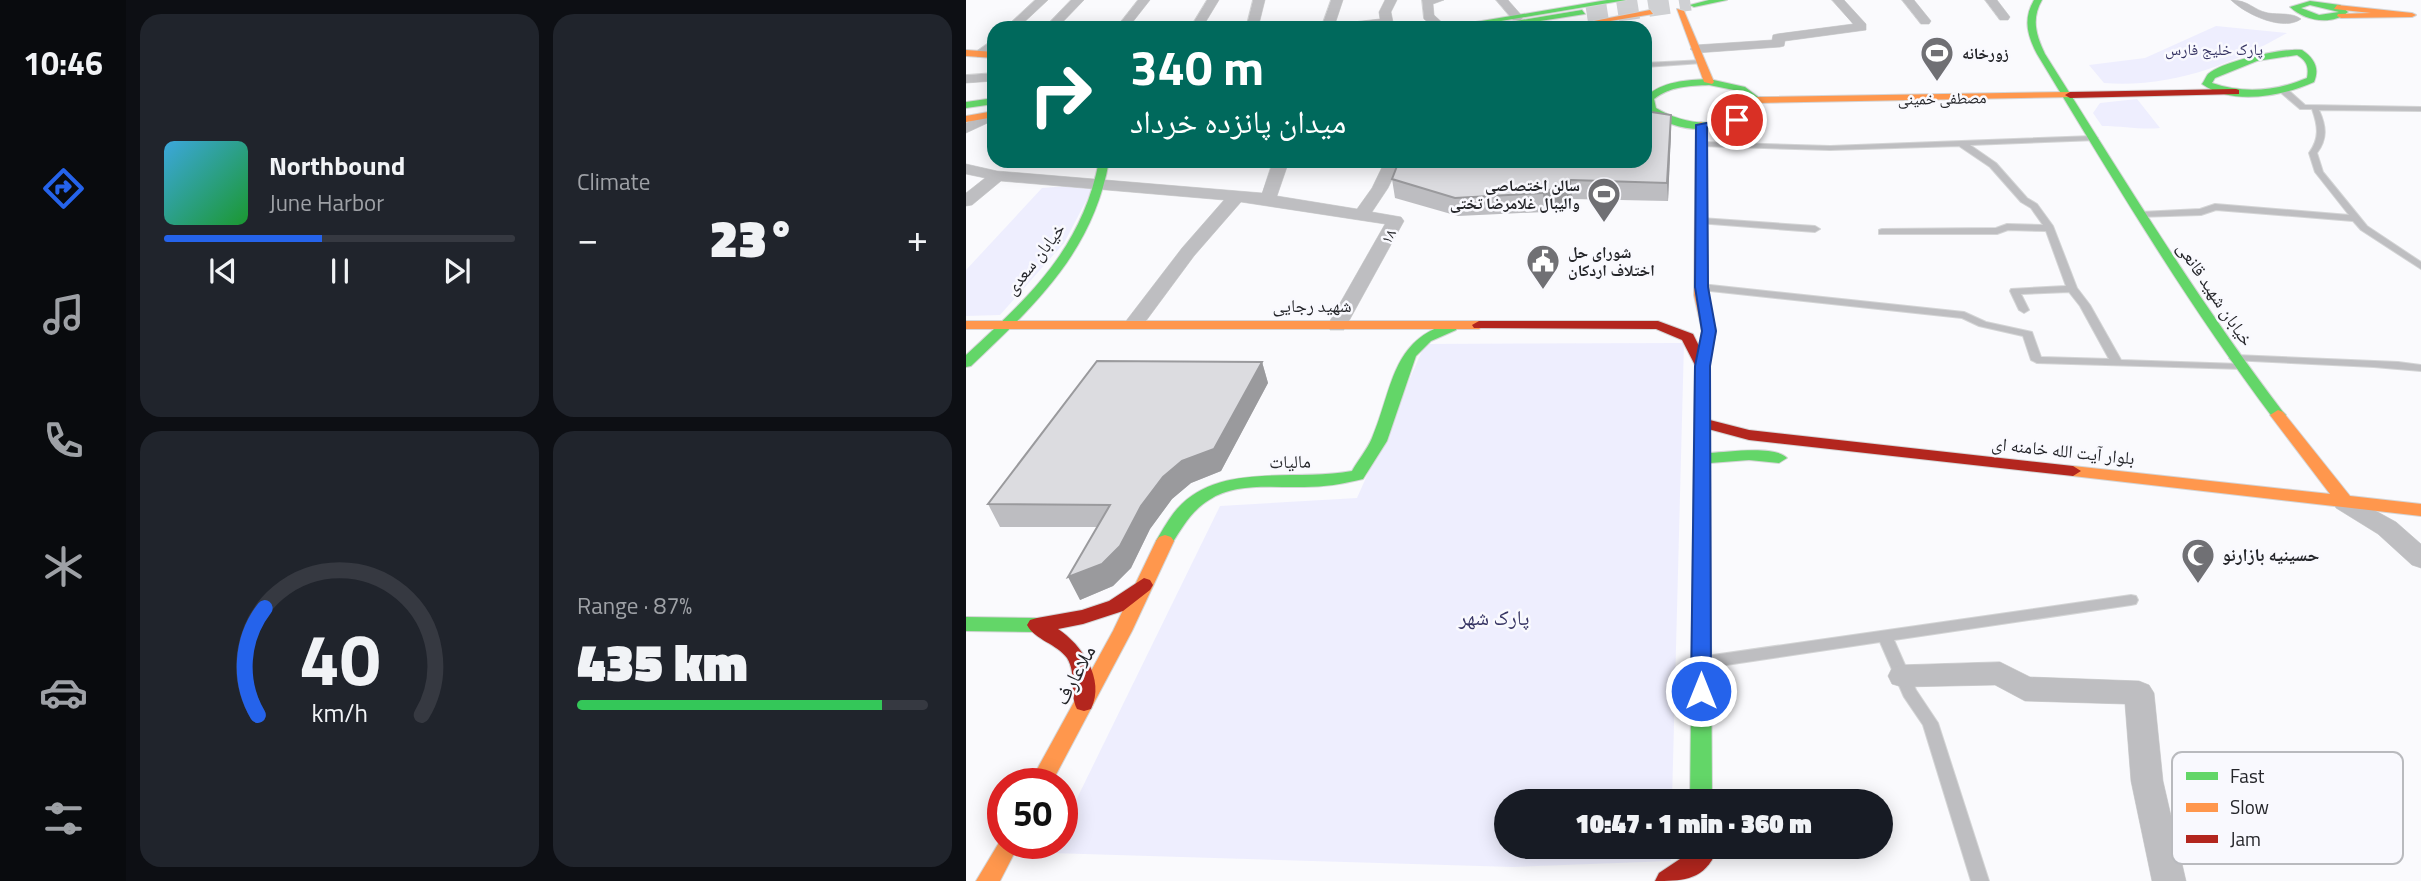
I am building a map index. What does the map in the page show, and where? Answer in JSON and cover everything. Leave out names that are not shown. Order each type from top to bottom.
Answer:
[{"type":"main road","points":[[1569,21],[1622,0]]},
{"type":"main road","points":[[1631,0],[1636,8],[1650,12]]},
{"type":"main road","points":[[1532,21],[1650,12],[1723,0]]},
{"type":"main road","name":"خیابان شهید قانعی","points":[[2038,0],[2029,13],[2031,34],[2068,96],[2237,363],[2345,512]]},
{"type":"main road","points":[[1689,5],[1699,55],[1709,82]]},
{"type":"main road","points":[[2283,90],[2311,80],[2318,35],[2331,9]]},
{"type":"main road","points":[[2273,54],[2295,17],[2331,9],[2416,15]]},
{"type":"main road","points":[[1535,21],[1584,15]]},
{"type":"main road","points":[[2273,54],[2299,52],[2313,62]]},
{"type":"main road","name":"مصطفی خمینی","points":[[2127,94],[2211,76],[2273,54]]},
{"type":"main road","points":[[2211,76],[2207,84],[2210,87],[2236,92]]},
{"type":"main road","points":[[1652,96],[1665,87],[1709,82],[1741,88],[1757,100],[1757,108],[1750,115],[1729,122],[1701,125],[1670,121],[1652,112]]},
{"type":"main road","name":"مصطفی خمینی","points":[[1757,100],[2283,90]]},
{"type":"main road","points":[[966,99],[987,96]]},
{"type":"main road","points":[[966,105],[987,108]]},
{"type":"main road","points":[[966,111],[987,109]]},
{"type":"main road","points":[[966,119],[987,111]]},
{"type":"main road","points":[[1658,326],[1697,311],[1701,291],[1701,125]]},
{"type":"main road","name":"خیابان سعدی","points":[[966,363],[1007,325],[1061,261],[1086,223],[1100,195],[1103,168]]},
{"type":"main road","points":[[1701,291],[1709,331],[1702,366],[1701,789]]},
{"type":"main road","name":"شهید رجایی","points":[[966,325],[1658,326]]},
{"type":"main road","points":[[1388,326],[1406,335],[1409,355]]},
{"type":"main road","points":[[1409,355],[1426,338],[1454,326]]},
{"type":"main road","points":[[1658,326],[1683,332],[1693,341],[1702,366]]},
{"type":"main road","name":"مالیات","points":[[1144,585],[1169,533],[1190,505],[1215,488],[1246,482],[1337,481],[1357,475],[1379,441],[1409,355]]},
{"type":"main road","name":"بلوار آیت الله خامنه ای","points":[[1702,423],[1749,435],[2345,512],[2421,510]]},
{"type":"main road","points":[[1702,459],[1748,455],[1790,459]]},
{"type":"main road","points":[[966,624],[1037,625],[1083,617],[1116,606],[1144,585]]},
{"type":"main road","name":"ملاعارف","points":[[1049,768],[1144,585]]},
{"type":"main road","points":[[1037,625],[1072,645],[1086,674],[1084,703]]},
{"type":"main road","points":[[988,881],[1000,859]]},
{"type":"main road","points":[[1667,881],[1694,859]]},
{"type":"main road","points":[[1702,859],[1702,881]]},
{"type":"street","points":[[1019,21],[1042,0]]},
{"type":"street","points":[[1057,21],[1078,0]]},
{"type":"street","points":[[1128,21],[1144,0]]},
{"type":"street","points":[[1200,21],[1213,0]]},
{"type":"street","points":[[1254,21],[1259,0]]},
{"type":"street","points":[[1330,21],[1337,0]]},
{"type":"street","points":[[1502,0],[1514,21]]},
{"type":"street","points":[[1699,55],[1780,43],[1777,38],[1861,27],[1838,0]]},
{"type":"street","points":[[1908,0],[1925,21]]},
{"type":"street","points":[[1991,0],[2004,17]]},
{"type":"street","points":[[2237,0],[2262,16],[2295,17]]},
{"type":"street","points":[[1428,3],[1428,16],[1434,21]]},
{"type":"street","points":[[1359,21],[1390,14]]},
{"type":"street","points":[[966,79],[987,78]]},
{"type":"street","points":[[966,129],[987,113]]},
{"type":"street","points":[[1268,199],[1279,168]]},
{"type":"street","points":[[1361,215],[1380,188],[1390,168]]},
{"type":"street","name":"۱۸","points":[[966,169],[997,176],[1268,199],[1395,221],[1337,326]]},
{"type":"street","points":[[966,201],[997,176]]},
{"type":"street","points":[[1133,325],[1188,251],[1237,196]]},
{"type":"street","points":[[2345,512],[2399,529],[2421,559]]},
{"type":"street","points":[[1902,676],[2000,673],[2025,689],[2139,693],[2147,781],[2169,881]]},
{"type":"lane","points":[[1652,64],[1699,55]]},
{"type":"lane","points":[[2283,90],[2302,107],[2421,109]]},
{"type":"lane","points":[[2315,108],[2323,127],[2320,145],[2313,153],[2319,172],[2364,228],[2421,266]]},
{"type":"lane","points":[[1701,144],[1830,148],[2094,138]]},
{"type":"lane","points":[[1961,142],[1993,165],[2024,200],[2034,206],[2050,228],[2073,289],[2085,304],[2117,363]]},
{"type":"lane","points":[[2141,215],[2201,212],[2215,207],[2356,218]]},
{"type":"lane","points":[[1701,221],[1815,229]]},
{"type":"lane","points":[[1882,232],[2050,228]]},
{"type":"lane","points":[[2024,310],[2015,290],[2073,289]]},
{"type":"lane","points":[[1701,291],[1964,315],[1983,324],[2028,334],[2037,360],[2117,363],[2385,363],[2421,368]]},
{"type":"lane","points":[[1701,663],[2131,600]]},
{"type":"lane","points":[[1885,638],[1910,693],[1930,723],[1980,881]]},
{"type":"green space","name":"پارک خلیج فارس","points":[[2216,26],[2287,33],[2222,64],[2177,78],[2153,82],[2104,83],[2089,65],[2145,58]]},
{"type":"green space","points":[[2137,99],[2160,128],[2102,126],[2093,113],[2100,103]]},
{"type":"green space","points":[[1095,184],[1064,243],[1000,315],[966,316],[966,270],[1042,188]]},
{"type":"green space","name":"پارک شهر","points":[[1684,343],[1672,789],[1494,789],[1494,859],[1671,861],[1513,867],[1078,854],[1078,796],[1220,506],[1357,498],[1425,344]]},
{"type":"building","points":[[1652,112],[1671,115],[1667,183],[1571,180],[1543,193],[1455,198],[1392,179],[1396,168],[1652,168]]},
{"type":"building","points":[[1097,361],[1262,362],[1214,449],[1182,461],[1163,477],[1141,506],[1120,546],[1102,564],[1068,577],[1110,505],[988,504]]},
{"type":"tunnel","points":[[1587,16],[1690,0]]},
{"type":"traffic: fast","points":[[1488,21],[1622,0]]},
{"type":"traffic: fast","points":[[1694,5],[1723,0]]},
{"type":"traffic: fast","points":[[2038,0],[2032,14],[2031,27],[2041,54],[2184,283],[2278,415]]},
{"type":"traffic: fast","points":[[2310,3],[2337,7],[2344,12],[2326,18],[2305,14],[2294,7],[2310,3]]},
{"type":"traffic: fast","points":[[1524,21],[1582,12]]},
{"type":"traffic: fast","points":[[2299,52],[2307,57],[2312,67],[2311,80],[2299,85],[2273,92],[2246,93],[2207,84],[2211,76],[2243,63],[2265,56],[2299,52]]},
{"type":"traffic: fast","points":[[1652,110],[1677,122],[1708,126],[1737,119],[1757,100],[1742,89],[1709,82]]},
{"type":"traffic: fast","points":[[1652,96],[1662,89],[1677,85],[1709,82]]},
{"type":"traffic: fast","points":[[966,105],[987,102]]},
{"type":"traffic: fast","points":[[966,363],[1011,320],[1054,273],[1088,220],[1103,168]]},
{"type":"traffic: fast","points":[[1165,541],[1183,513],[1203,496],[1225,486],[1250,482],[1330,480],[1357,475],[1379,441],[1409,355],[1426,338],[1451,327]]},
{"type":"traffic: fast","points":[[1701,789],[1702,432]]},
{"type":"traffic: fast","points":[[1702,459],[1749,455],[1779,458]]},
{"type":"traffic: fast","points":[[966,624],[1037,625]]},
{"type":"traffic: slow","points":[[2337,7],[2412,15],[2341,16]]},
{"type":"traffic: slow","points":[[1680,11],[1709,82]]},
{"type":"traffic: slow","points":[[1598,21],[1650,12]]},
{"type":"traffic: slow","points":[[966,53],[987,54]]},
{"type":"traffic: slow","points":[[1757,100],[2070,95]]},
{"type":"traffic: slow","points":[[966,119],[987,115]]},
{"type":"traffic: slow","points":[[1701,125],[1701,295],[1709,331],[1702,366],[1702,432]]},
{"type":"traffic: slow","points":[[966,325],[1479,325]]},
{"type":"traffic: slow","points":[[2278,415],[2345,502]]},
{"type":"traffic: slow","points":[[2073,471],[2421,510]]},
{"type":"traffic: slow","points":[[1049,768],[1122,631],[1165,541]]},
{"type":"traffic: slow","points":[[988,881],[1000,859]]},
{"type":"traffic: jam","points":[[2070,95],[2236,92]]},
{"type":"traffic: jam","points":[[1479,325],[1658,325],[1688,337],[1702,366]]},
{"type":"traffic: jam","points":[[1702,423],[1749,435],[2073,471]]},
{"type":"traffic: jam","points":[[1084,703],[1083,675],[1076,655],[1061,640],[1037,625],[1083,617],[1116,606],[1144,585]]},
{"type":"traffic: jam","points":[[1667,881],[1698,859]]},
{"type":"place","name":"زورخانه","points":[[1937,83]]},
{"type":"place","name":"سالن اختصاصی والیبال غلامرضا تختی","points":[[1604,224]]},
{"type":"place","name":"شورای حل اختلاف اردکان","points":[[1543,291]]},
{"type":"place","name":"حسینیه بازارنو","points":[[2198,585]]},
{"type":"route","points":[[1701,691],[1702,366],[1709,331],[1701,287],[1701,125],[1737,120]]}]
